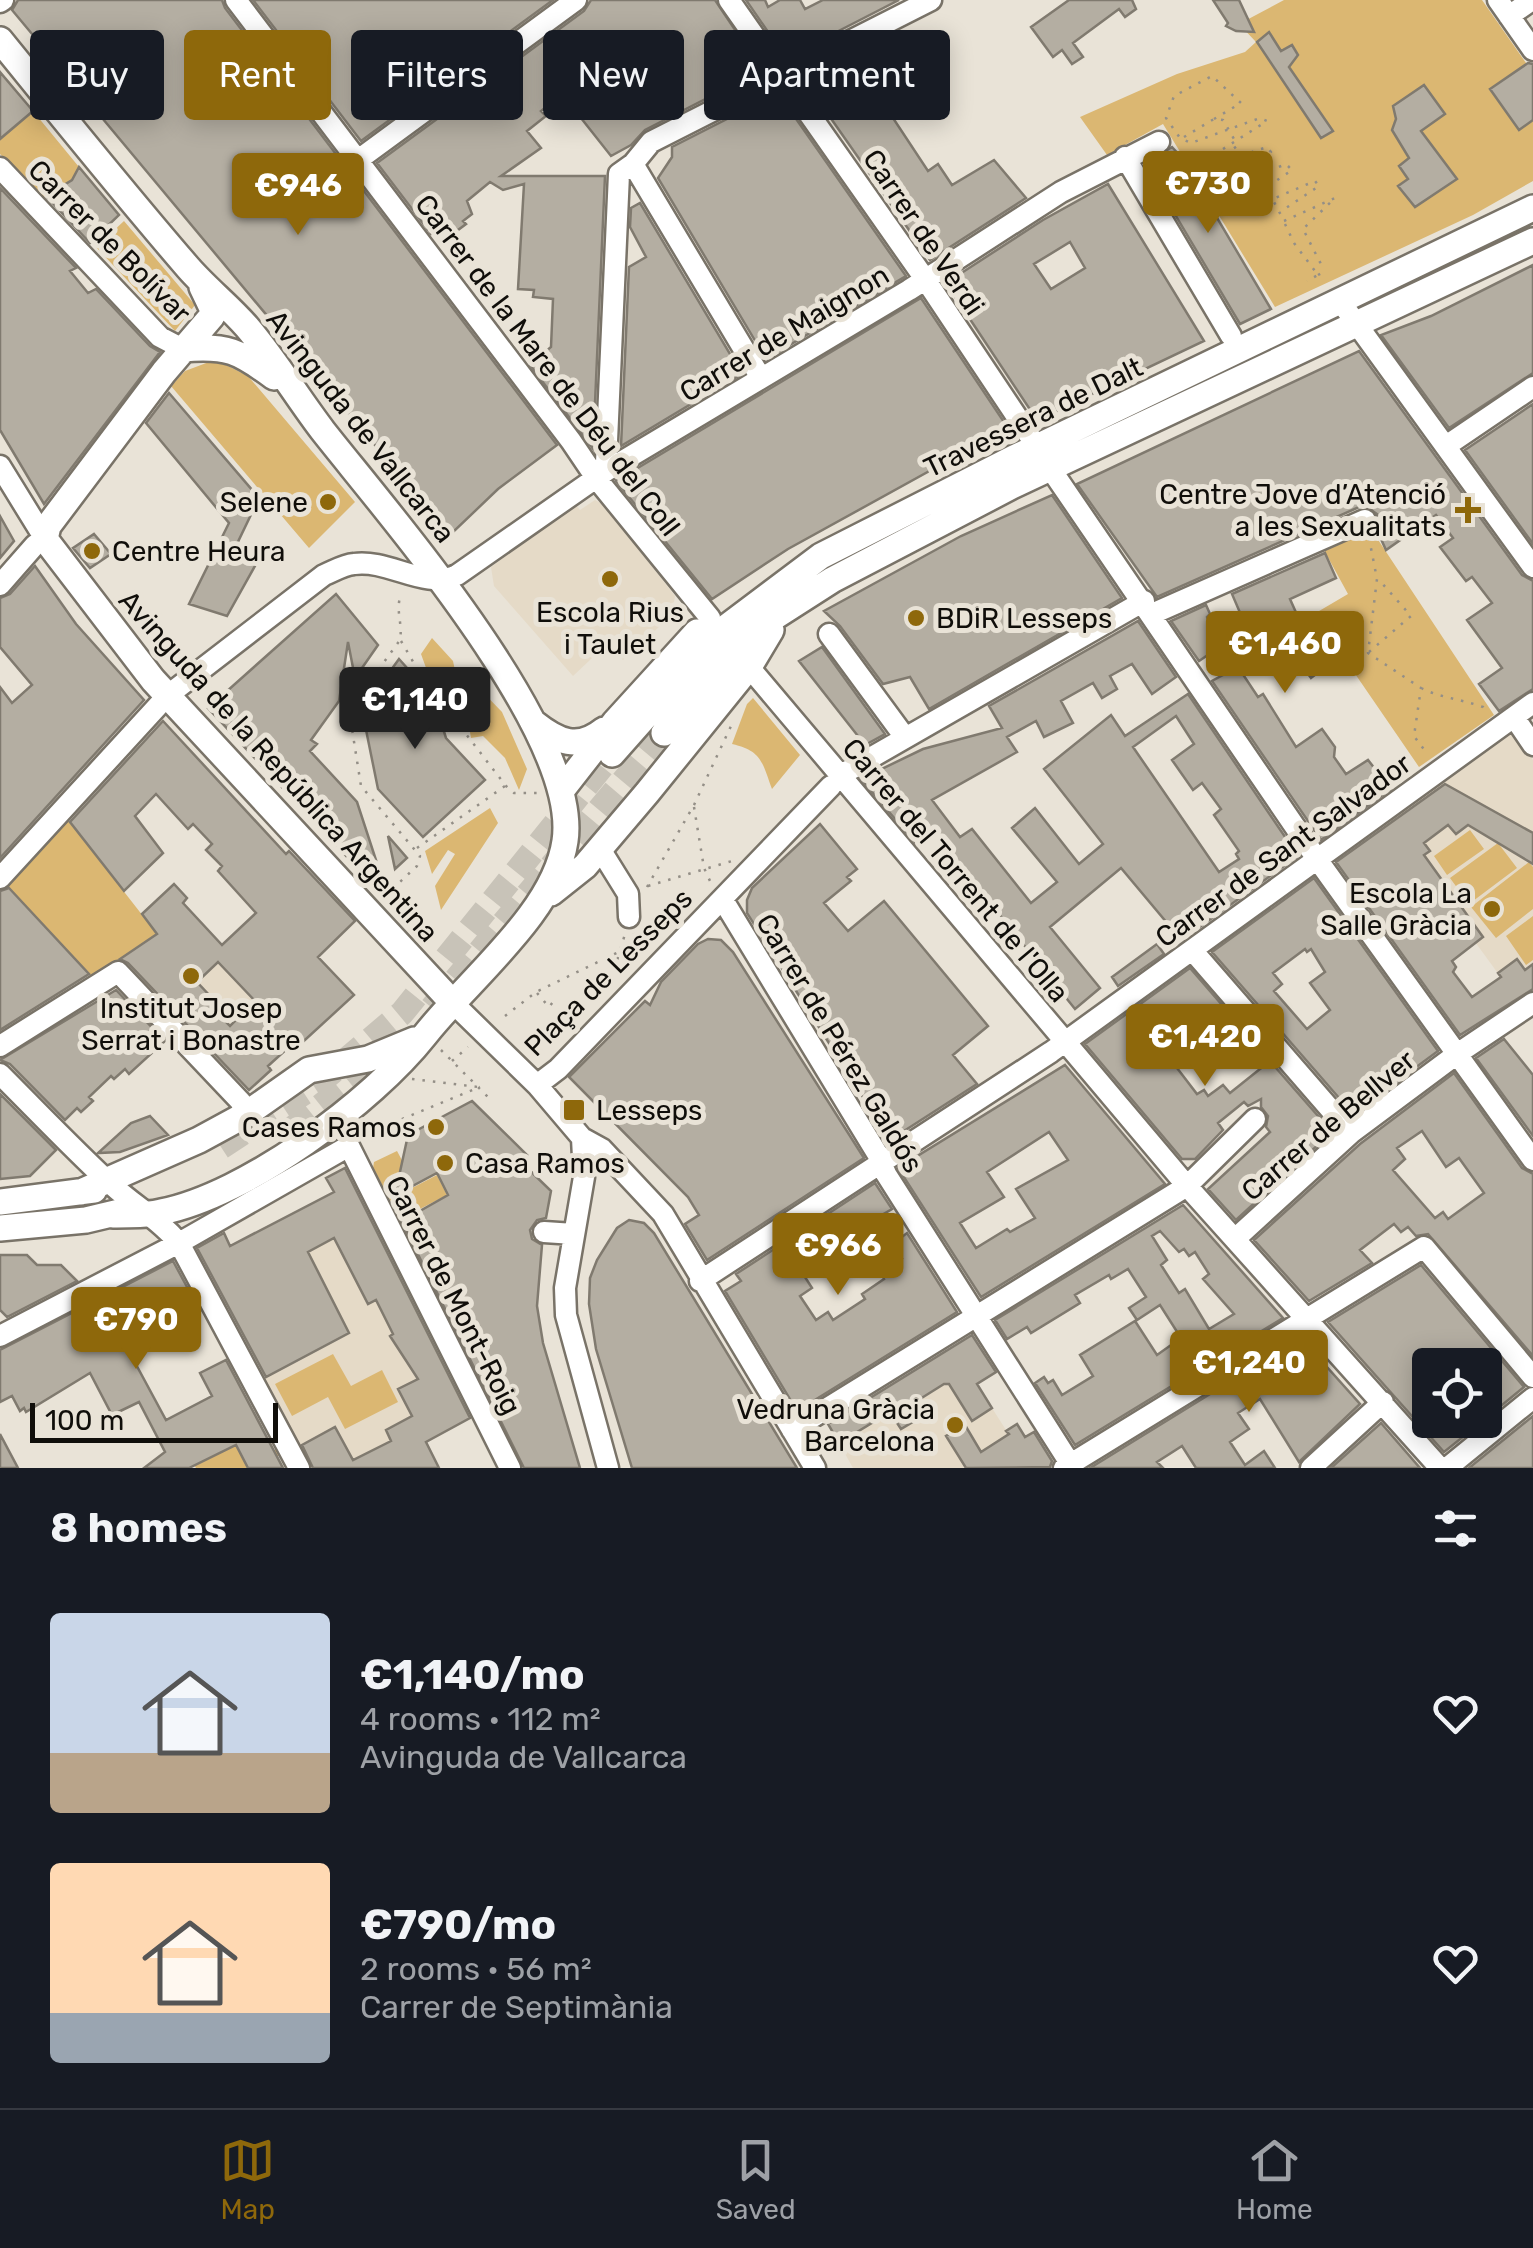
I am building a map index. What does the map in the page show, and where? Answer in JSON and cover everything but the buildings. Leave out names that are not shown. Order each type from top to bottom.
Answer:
[{"type":"main road","name":"Avinguda de Vallcarca","points":[[0,40],[198,280],[247,327],[290,388],[442,580],[530,720],[565,841],[560,864],[543,900]]},
{"type":"main road","name":"Travessera de Dalt","points":[[664,733],[729,642],[1044,458],[1340,301],[1533,208]]},
{"type":"main road","name":"Travessera de Dalt","points":[[612,754],[822,556],[1359,324],[1533,241]]},
{"type":"main road","points":[[45,540],[48,526],[213,314],[198,280]]},
{"type":"main road","points":[[183,349],[231,349],[290,388]]},
{"type":"main road","name":"Avinguda de la República Argentina","points":[[45,540],[168,696],[452,1002]]},
{"type":"main road","points":[[530,720],[551,736],[577,744],[592,740],[729,642]]},
{"type":"main road","points":[[0,1228],[178,1208],[228,1187],[287,1154],[433,1042],[452,1002],[543,900],[584,866],[729,642]]},
{"type":"main road","points":[[550,792],[615,722]]},
{"type":"main road","points":[[110,1183],[245,1115],[294,1078],[319,1067],[368,1060],[433,1042]]},
{"type":"main road","points":[[319,1067],[340,1083],[344,1113]]},
{"type":"main road","points":[[133,1212],[220,1172],[292,1129]]},
{"type":"main road","points":[[0,1202],[82,1192],[177,1168],[221,1148]]},
{"type":"street","name":"Carrer de la Mare de Déu del Coll","points":[[236,0],[571,440],[601,470],[729,642]]},
{"type":"street","name":"Carrer de Verdi","points":[[729,0],[750,30]]},
{"type":"street","points":[[872,30],[931,0]]},
{"type":"street","points":[[1532,0],[1504,8],[1533,50]]},
{"type":"street","points":[[358,160],[570,2]]},
{"type":"street","points":[[601,470],[619,174],[652,142],[704,115]]},
{"type":"street","name":"Carrer de Verdi","points":[[814,120],[1317,859],[1533,1160]]},
{"type":"street","name":"Carrer de Maignon","points":[[442,580],[457,575],[601,470],[925,280],[1061,192],[1125,157],[1170,140]]},
{"type":"street","points":[[1125,157],[1231,336]]},
{"type":"street","points":[[633,164],[760,378]]},
{"type":"street","name":"Carrer de Bolívar","points":[[0,168],[160,336],[183,349]]},
{"type":"street","points":[[1340,301],[1533,568]]},
{"type":"street","points":[[1446,446],[1533,387]]},
{"type":"street","name":"Avinguda de la República Argentina","points":[[0,466],[45,540]]},
{"type":"street","name":"Plaça de Lesseps","points":[[537,1084],[558,1069],[835,781],[904,736],[1148,608],[1365,520]]},
{"type":"street","points":[[0,585],[35,545],[45,540]]},
{"type":"street","points":[[0,878],[168,696],[324,575],[344,566],[375,564],[442,580]]},
{"type":"street","points":[[829,634],[904,736]]},
{"type":"street","name":"Carrer del Torrent de l'Olla","points":[[729,642],[835,781],[1066,1041],[1187,1186],[1444,1468]]},
{"type":"street","name":"Carrer de Sant Salvador","points":[[700,1281],[1066,1041],[1533,703]]},
{"type":"street","points":[[1514,717],[1533,745]]},
{"type":"street","name":"Plaça de Lesseps","points":[[605,857],[638,890],[629,917]]},
{"type":"street","name":"Carrer de Pérez Galdós","points":[[721,901],[1069,1467]]},
{"type":"street","points":[[1192,950],[1352,1134]]},
{"type":"street","points":[[0,1046],[118,972],[242,1102],[245,1115]]},
{"type":"street","name":"Plaça de Lesseps","points":[[452,1002],[537,1084],[582,1138],[602,1149],[663,1214],[815,1468]]},
{"type":"street","name":"Carrer de Bellver","points":[[1235,1239],[1352,1134],[1457,1054],[1533,1003]]},
{"type":"street","points":[[0,1074],[110,1183],[133,1212],[164,1224],[179,1243],[299,1468]]},
{"type":"street","points":[[792,1430],[1187,1186],[1255,1119]]},
{"type":"street","points":[[582,1138],[584,1177],[565,1288],[566,1316],[608,1468]]},
{"type":"street","points":[[3,1330],[179,1243],[356,1141]]},
{"type":"street","name":"Carrer de Mont-Roig","points":[[356,1141],[510,1468]]},
{"type":"street","points":[[544,1232],[574,1234]]},
{"type":"street","points":[[1069,1467],[1424,1247],[1533,1377]]},
{"type":"street","points":[[1444,1468],[1533,1398]]},
{"type":"street","points":[[1311,1468],[1383,1402]]},
{"type":"path","points":[[1212,76],[1241,103],[1170,140],[1166,118],[1174,96],[1212,76]]},
{"type":"path","points":[[1170,140],[1191,143],[1260,118],[1267,121],[1201,163],[1204,168],[1267,147],[1271,152],[1223,183],[1224,190],[1286,164],[1292,170],[1234,210],[1235,216],[1315,181],[1320,186],[1280,212]]},
{"type":"path","points":[[1214,120],[1223,120],[1260,193],[1280,212],[1294,243],[1318,275]]},
{"type":"path","points":[[1284,221],[1336,198],[1303,229],[1325,270],[1307,282]]},
{"type":"path","points":[[1365,520],[1377,579],[1368,653]]},
{"type":"path","points":[[1368,653],[1411,616],[1377,579]]},
{"type":"path","points":[[379,902],[417,866],[420,856],[362,786],[348,710],[400,640],[396,610],[401,592]]},
{"type":"path","points":[[400,640],[422,677],[506,786],[514,794],[550,792]]},
{"type":"path","points":[[1368,653],[1421,688],[1444,699],[1464,700],[1482,708],[1489,720]]},
{"type":"path","points":[[1421,688],[1414,736],[1431,760]]},
{"type":"path","name":"Plaça de Lesseps","points":[[638,890],[694,805],[730,727]]},
{"type":"path","points":[[416,848],[506,786]]},
{"type":"path","points":[[694,805],[704,868],[721,901]]},
{"type":"path","points":[[638,890],[767,853]]},
{"type":"path","points":[[629,917],[648,977]]},
{"type":"path","name":"Plaça de Lesseps","points":[[577,1006],[614,970],[629,917]]},
{"type":"path","name":"Plaça de Lesseps","points":[[505,1016],[536,992],[670,927]]},
{"type":"path","points":[[536,992],[549,1007],[554,1002]]},
{"type":"path","points":[[433,1042],[490,1098]]},
{"type":"path","points":[[452,1061],[473,1043]]},
{"type":"path","points":[[405,1078],[480,1087]]},
{"type":"path","points":[[356,1141],[480,1087]]},
{"type":"shaded area","points":[[1284,0],[1482,0],[1533,73],[1533,181],[1473,215],[1275,307],[1163,124],[1107,155],[1080,117],[1177,74],[1245,52],[1256,42],[1239,24]]},
{"type":"shaded area","points":[[30,114],[30,120],[40,120],[79,167],[72,180],[43,198],[0,154],[0,140]]},
{"type":"shaded area","points":[[124,221],[195,305],[175,331],[96,247]]},
{"type":"shaded area","points":[[209,362],[222,363],[248,376],[355,502],[309,548],[171,386],[185,371]]},
{"type":"shaded area","name":"Escola Rius i Taulet","points":[[595,500],[604,505],[675,596],[672,615],[623,660],[607,644],[573,676],[494,586],[491,567],[575,504],[580,510]]},
{"type":"shaded area","points":[[1365,520],[1494,715],[1419,767],[1314,614],[1348,594],[1319,541]]},
{"type":"shaded area","points":[[432,638],[453,661],[462,704],[429,676],[421,654]]},
{"type":"shaded area","points":[[473,676],[475,684],[502,712],[527,769],[519,790],[505,758],[483,736],[471,738],[461,678]]},
{"type":"shaded area","points":[[753,698],[800,755],[772,789],[760,759],[750,750],[732,744]]},
{"type":"shaded area","name":"Escola La Salle Gràcia","points":[[1513,731],[1533,760],[1533,996],[1521,1005],[1387,821]]},
{"type":"shaded area","points":[[490,808],[498,823],[441,910],[435,886],[455,854],[448,850],[432,874],[425,851]]},
{"type":"shaded area","points":[[65,816],[157,934],[92,978],[5,884]]},
{"type":"shaded area","points":[[1470,830],[1484,849],[1447,875],[1434,856]]},
{"type":"shaded area","points":[[1498,843],[1517,868],[1469,904],[1450,878]]},
{"type":"shaded area","points":[[1529,862],[1533,867],[1533,909],[1496,938],[1471,907]]},
{"type":"shaded area","name":"Institut Josep Serrat i Bonastre","points":[[187,907],[264,992],[201,1050],[117,961],[157,934]]},
{"type":"shaded area","points":[[1533,916],[1533,960],[1526,965],[1506,936]]},
{"type":"shaded area","points":[[397,1151],[404,1164],[398,1175],[400,1180],[414,1187],[437,1175],[447,1195],[418,1210],[415,1203],[400,1211],[394,1207],[373,1168],[374,1162]]},
{"type":"shaded area","points":[[289,1216],[332,1235],[368,1304],[378,1299],[393,1334],[390,1337],[418,1379],[398,1390],[439,1468],[357,1468],[335,1427],[297,1447],[261,1380],[291,1363]]},
{"type":"shaded area","points":[[333,1354],[351,1386],[382,1370],[398,1402],[345,1429],[328,1397],[292,1416],[275,1384]]},
{"type":"shaded area","name":"Vedruna Gràcia Barcelona","points":[[949,1384],[972,1421],[992,1408],[1030,1468],[853,1468],[839,1443],[890,1411],[901,1429],[920,1417],[912,1404]]},
{"type":"shaded area","points":[[236,1445],[246,1465],[281,1447],[284,1452],[260,1468],[194,1465]]},
{"type":"tunnel","points":[[432,1008],[664,733]]},
{"type":"tunnel","points":[[221,1147],[319,1083],[402,1013],[612,754]]},
{"type":"tunnel","points":[[292,1129],[386,1054]]},
{"type":"place","name":"Selene","points":[[328,502]]},
{"type":"place","name":"Centre Jove d’Atenció a les Sexualitats","points":[[1468,510]]},
{"type":"place","name":"Centre Heura","points":[[92,551]]},
{"type":"place","name":"Escola Rius i Taulet","points":[[610,579]]},
{"type":"place","name":"BDiR Lesseps","points":[[916,618]]},
{"type":"place","name":"Escola La Salle Gràcia","points":[[1492,909]]},
{"type":"place","name":"Institut Josep Serrat i Bonastre","points":[[191,976]]},
{"type":"place","name":"Lesseps","points":[[574,1110]]},
{"type":"place","name":"Cases Ramos","points":[[436,1127]]},
{"type":"place","name":"Casa Ramos","points":[[445,1163]]},
{"type":"place","name":"Vedruna Gràcia Barcelona","points":[[955,1425]]}]
